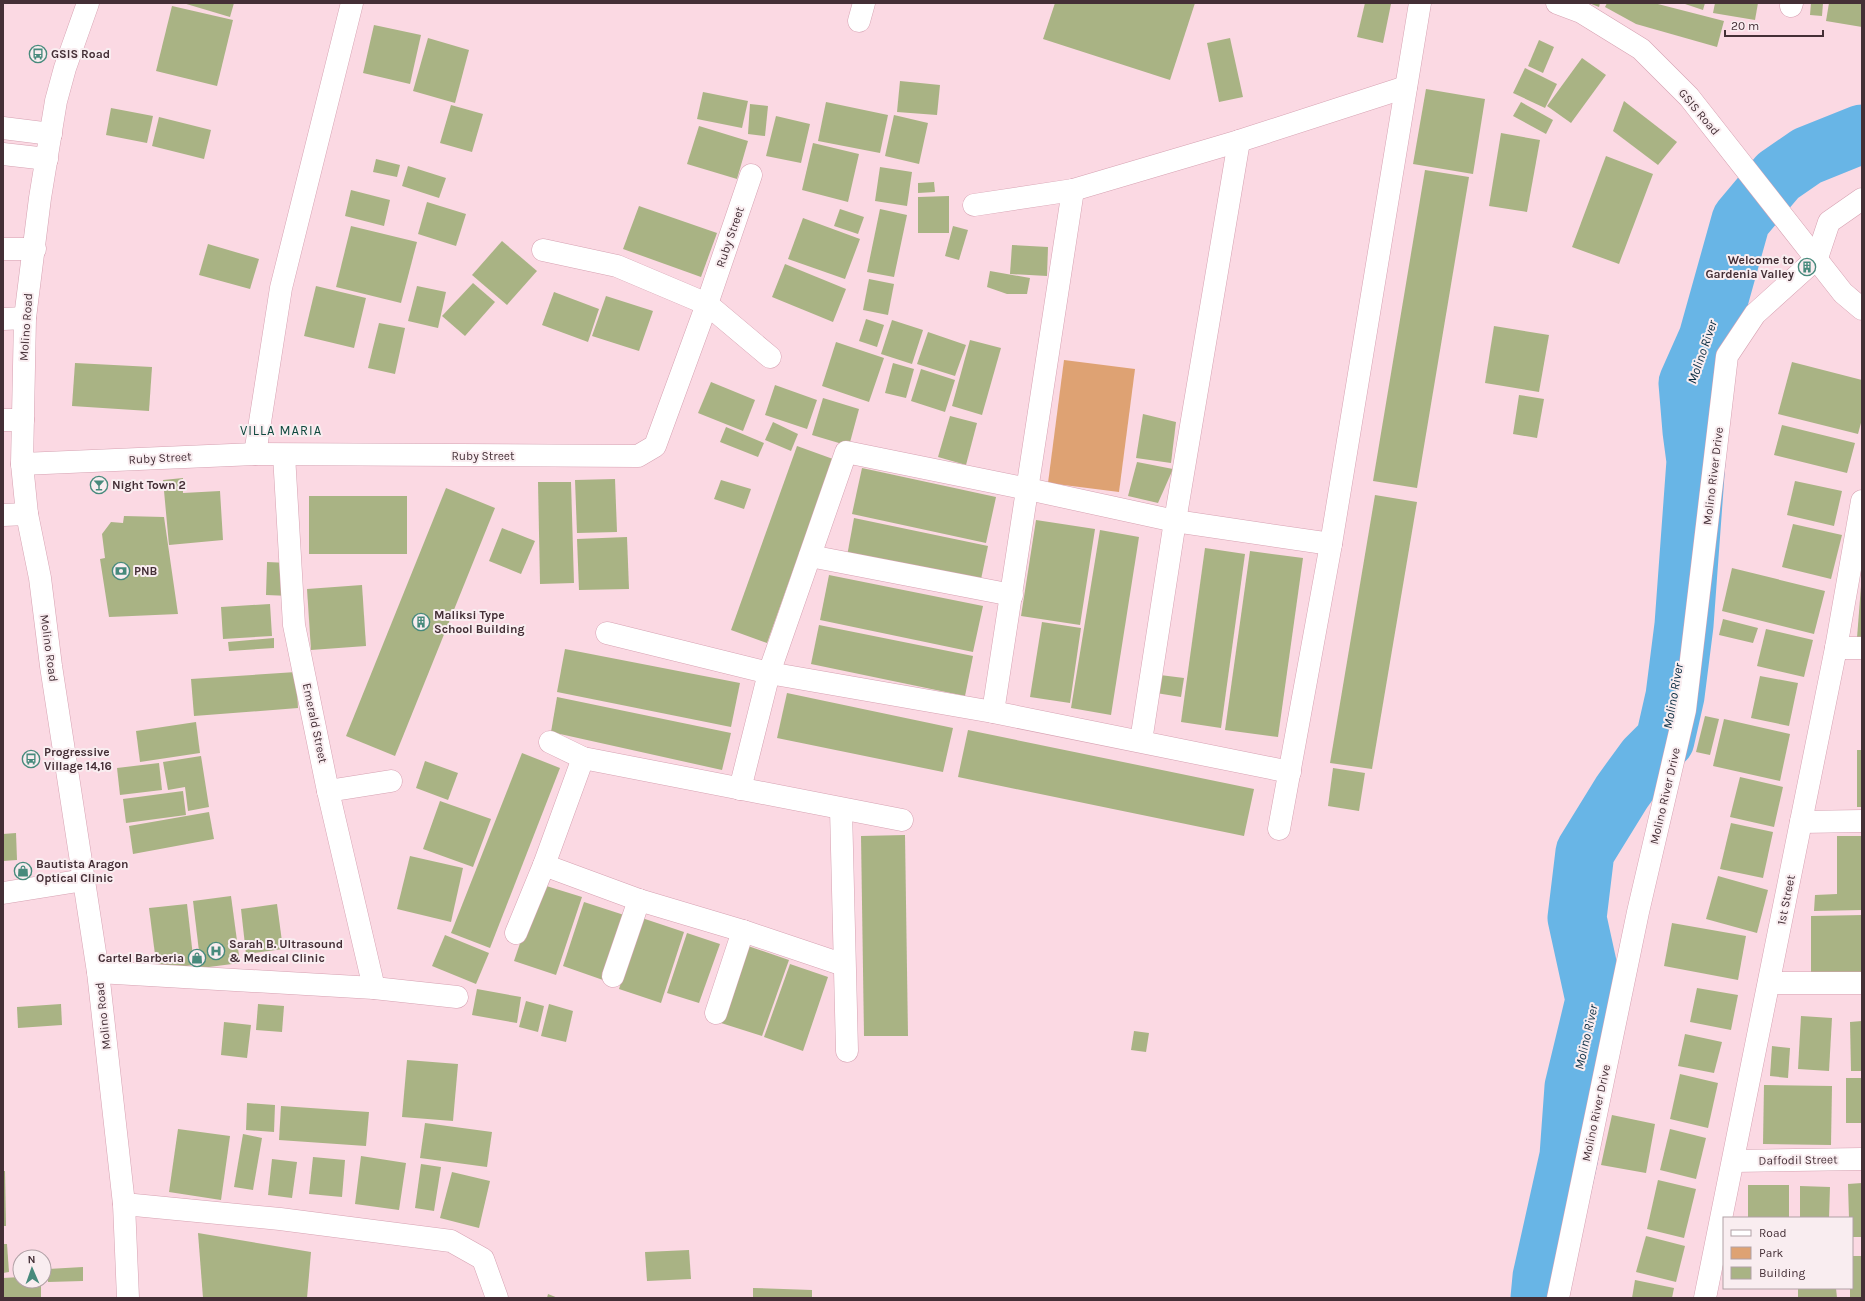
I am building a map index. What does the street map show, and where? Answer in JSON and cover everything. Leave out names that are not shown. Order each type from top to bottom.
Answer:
[{"type":"street","name":"Molino Road","points":[[88,3],[65,68],[56,101],[25,318],[13,420],[22,464],[28,514],[40,578],[50,659],[98,972],[124,1204],[128,1298]]},
{"type":"street","points":[[255,454],[281,288],[352,3]]},
{"type":"street","points":[[1279,829],[1331,544],[1420,3]]},
{"type":"street","name":"GSIS Road","points":[[1557,3],[1581,12],[1641,49],[1689,98],[1843,293],[1862,309]]},
{"type":"street","points":[[974,205],[1073,190],[1239,141],[1406,87]]},
{"type":"street","points":[[3,128],[51,134]]},
{"type":"street","points":[[1141,741],[1175,521],[1239,141]]},
{"type":"street","points":[[3,154],[47,159]]},
{"type":"street","name":"Ruby Street","points":[[22,464],[255,454],[638,456],[655,446],[707,304],[751,175]]},
{"type":"street","points":[[993,712],[1073,190]]},
{"type":"street","name":"Molino River Drive","points":[[1558,1298],[1638,912],[1685,710],[1727,356],[1755,314],[1814,256],[1829,222],[1862,199]]},
{"type":"street","points":[[3,249],[35,249]]},
{"type":"street","points":[[543,250],[617,266],[707,304],[770,357]]},
{"type":"street","points":[[3,319],[25,318]]},
{"type":"street","points":[[740,789],[769,673],[846,452],[1175,521],[1331,544]]},
{"type":"street","name":"Emerald Street","points":[[284,455],[294,625],[328,791],[374,988]]},
{"type":"street","name":"1st Street","points":[[1705,1298],[1770,983],[1836,648],[1862,501]]},
{"type":"street","points":[[3,515],[28,514]]},
{"type":"street","points":[[810,556],[1012,595]]},
{"type":"street","points":[[606,633],[769,673],[993,712],[1290,772]]},
{"type":"street","points":[[1836,648],[1862,648]]},
{"type":"street","points":[[550,742],[583,758],[902,820]]},
{"type":"street","points":[[516,933],[544,865],[583,758]]},
{"type":"street","points":[[328,791],[391,781]]},
{"type":"street","points":[[841,809],[844,965],[848,1051]]},
{"type":"street","points":[[1801,822],[1862,821]]},
{"type":"street","points":[[544,865],[639,900],[743,931],[844,965]]},
{"type":"street","points":[[3,893],[84,880]]},
{"type":"street","points":[[613,976],[639,900]]},
{"type":"street","points":[[716,1013],[743,931]]},
{"type":"street","points":[[98,972],[374,988],[457,997]]},
{"type":"street","points":[[1770,983],[1862,983]]},
{"type":"street","name":"Daffodil Street","points":[[1734,1161],[1862,1160]]},
{"type":"street","points":[[124,1204],[280,1219],[451,1241],[483,1259],[497,1298]]},
{"type":"green space","points":[[1064,360],[1135,369],[1119,492],[1048,483]]},
{"type":"building","points":[[183,3],[234,3],[230,17]]},
{"type":"building","points":[[1055,3],[1195,3],[1170,80],[1043,39]]},
{"type":"building","points":[[1365,3],[1391,4],[1383,43],[1357,37]]},
{"type":"building","points":[[1589,3],[1600,3],[1599,7]]},
{"type":"building","points":[[1607,3],[1654,3],[1724,21],[1717,47],[1636,24],[1605,7]]},
{"type":"building","points":[[1682,3],[1705,3],[1703,10]]},
{"type":"building","points":[[1715,3],[1758,3],[1755,20],[1713,13]]},
{"type":"building","points":[[1811,3],[1823,3],[1822,16],[1810,15]]},
{"type":"building","points":[[1829,3],[1862,3],[1862,27],[1826,21]]},
{"type":"building","points":[[172,6],[233,20],[217,86],[156,71]]},
{"type":"building","points":[[374,25],[421,35],[410,84],[363,73]]},
{"type":"building","points":[[428,38],[469,50],[455,103],[413,91]]},
{"type":"building","points":[[1230,38],[1243,97],[1219,102],[1207,43]]},
{"type":"building","points":[[1539,40],[1554,47],[1543,73],[1528,66]]},
{"type":"building","points":[[1582,58],[1606,75],[1571,123],[1547,106]]},
{"type":"building","points":[[1525,68],[1557,84],[1545,108],[1513,93]]},
{"type":"building","points":[[900,81],[940,85],[937,115],[897,112]]},
{"type":"building","points":[[1426,89],[1485,99],[1473,174],[1413,164]]},
{"type":"building","points":[[703,92],[748,101],[742,128],[697,119]]},
{"type":"building","points":[[1624,101],[1677,142],[1658,165],[1613,131]]},
{"type":"building","points":[[826,102],[888,115],[880,153],[818,141]]},
{"type":"building","points":[[1521,102],[1553,120],[1546,134],[1513,116]]},
{"type":"building","points":[[750,104],[768,106],[765,136],[748,134]]},
{"type":"building","points":[[451,105],[483,114],[472,152],[440,143]]},
{"type":"building","points":[[111,108],[153,116],[147,143],[106,135]]},
{"type":"building","points":[[894,115],[928,123],[919,164],[885,156]]},
{"type":"building","points":[[776,116],[810,124],[801,163],[766,156]]},
{"type":"building","points":[[159,117],[211,130],[204,159],[152,146]]},
{"type":"building","points":[[699,126],[748,141],[737,179],[687,164]]},
{"type":"building","points":[[1501,133],[1540,140],[1527,212],[1489,206]]},
{"type":"building","points":[[813,143],[859,154],[848,202],[802,190]]},
{"type":"building","points":[[1606,156],[1653,174],[1619,264],[1572,247]]},
{"type":"building","points":[[376,159],[400,165],[397,177],[373,172]]},
{"type":"building","points":[[408,166],[446,178],[439,198],[402,186]]},
{"type":"building","points":[[880,167],[912,172],[907,206],[875,201]]},
{"type":"building","points":[[1425,170],[1469,177],[1417,488],[1373,481]]},
{"type":"building","points":[[934,182],[935,192],[918,193],[918,183]]},
{"type":"building","points":[[351,190],[390,200],[384,226],[345,216]]},
{"type":"building","points":[[949,196],[949,233],[918,233],[918,197]]},
{"type":"building","points":[[427,202],[466,214],[456,246],[418,234]]},
{"type":"building","points":[[639,206],[717,233],[701,277],[623,249]]},
{"type":"building","points":[[840,209],[864,217],[858,234],[834,226]]},
{"type":"building","points":[[880,209],[907,215],[894,277],[867,272]]},
{"type":"building","points":[[803,218],[860,239],[845,279],[788,259]]},
{"type":"building","points":[[351,226],[417,242],[401,303],[336,287]]},
{"type":"building","points":[[953,226],[968,230],[959,260],[945,256]]},
{"type":"building","points":[[502,241],[537,271],[507,305],[472,275]]},
{"type":"building","points":[[208,244],[259,259],[250,289],[199,275]]},
{"type":"building","points":[[1012,245],[1048,247],[1047,276],[1010,274]]},
{"type":"building","points":[[785,264],[846,289],[833,322],[772,297]]},
{"type":"building","points":[[990,271],[1030,278],[1027,294],[1007,294],[987,287]]},
{"type":"building","points":[[869,279],[894,284],[888,315],[863,310]]},
{"type":"building","points":[[473,283],[495,302],[465,336],[442,316]]},
{"type":"building","points":[[316,286],[366,298],[354,348],[304,336]]},
{"type":"building","points":[[417,286],[446,292],[438,328],[408,321]]},
{"type":"building","points":[[554,292],[599,309],[588,342],[542,325]]},
{"type":"building","points":[[606,296],[653,311],[639,351],[592,336]]},
{"type":"building","points":[[866,319],[884,325],[877,347],[859,341]]},
{"type":"building","points":[[892,320],[923,330],[912,364],[881,354]]},
{"type":"building","points":[[379,323],[405,328],[395,374],[368,368]]},
{"type":"building","points":[[1494,326],[1549,335],[1539,392],[1485,383]]},
{"type":"building","points":[[928,332],[966,345],[955,376],[917,364]]},
{"type":"building","points":[[970,340],[1001,348],[982,415],[952,406]]},
{"type":"building","points":[[836,342],[884,358],[869,402],[822,386]]},
{"type":"building","points":[[1792,362],[1862,380],[1862,419],[1858,434],[1778,414]]},
{"type":"building","points":[[75,363],[152,367],[149,411],[72,406]]},
{"type":"building","points":[[893,363],[914,369],[906,398],[885,393]]},
{"type":"building","points":[[921,369],[955,380],[945,412],[911,401]]},
{"type":"building","points":[[711,382],[755,400],[743,431],[698,413]]},
{"type":"building","points":[[775,385],[817,400],[807,429],[765,415]]},
{"type":"building","points":[[1519,395],[1544,399],[1537,438],[1513,434]]},
{"type":"building","points":[[823,398],[859,409],[849,446],[812,435]]},
{"type":"building","points":[[1143,414],[1176,422],[1171,463],[1136,458]]},
{"type":"building","points":[[950,416],[977,423],[966,465],[938,457]]},
{"type":"building","points":[[773,422],[798,434],[791,451],[765,440]]},
{"type":"building","points":[[1782,425],[1855,443],[1847,473],[1774,455]]},
{"type":"building","points":[[726,427],[764,443],[758,457],[720,442]]},
{"type":"building","points":[[797,446],[833,459],[767,643],[731,630]]},
{"type":"building","points":[[1137,462],[1173,469],[1158,503],[1128,496]]},
{"type":"building","points":[[862,468],[996,497],[986,543],[852,514]]},
{"type":"building","points":[[183,478],[183,493],[220,491],[223,540],[169,545],[163,480]]},
{"type":"building","points":[[615,479],[617,532],[577,533],[575,480]]},
{"type":"building","points":[[721,480],[751,489],[744,509],[714,499]]},
{"type":"building","points":[[1795,481],[1842,491],[1834,526],[1787,515]]},
{"type":"building","points":[[538,482],[571,482],[574,583],[540,584]]},
{"type":"building","name":"Maliksi Type School Building","points":[[446,488],[495,508],[395,756],[346,736]]},
{"type":"building","points":[[1375,495],[1417,502],[1372,769],[1330,763]]},
{"type":"building","points":[[309,496],[407,496],[407,554],[309,554]]},
{"type":"building","points":[[124,516],[164,517],[178,614],[109,617],[100,559],[105,558],[102,534],[111,522],[123,523]]},
{"type":"building","points":[[854,518],[988,546],[980,584],[847,556]]},
{"type":"building","points":[[1036,520],[1095,529],[1080,625],[1021,616]]},
{"type":"building","points":[[1793,524],[1842,535],[1831,579],[1782,567]]},
{"type":"building","points":[[502,528],[535,541],[521,574],[489,561]]},
{"type":"building","points":[[1100,530],[1139,537],[1111,715],[1071,708]]},
{"type":"building","points":[[627,537],[629,589],[579,590],[577,539]]},
{"type":"building","points":[[1205,548],[1245,554],[1221,728],[1181,722]]},
{"type":"building","points":[[1250,551],[1303,558],[1278,737],[1225,730]]},
{"type":"building","points":[[267,562],[289,563],[290,596],[266,595]]},
{"type":"building","points":[[1732,568],[1825,591],[1814,634],[1722,611]]},
{"type":"building","points":[[829,575],[983,606],[973,652],[820,620]]},
{"type":"building","points":[[362,585],[366,646],[311,650],[307,589]]},
{"type":"building","points":[[1861,586],[1862,638],[1857,638]]},
{"type":"building","points":[[270,604],[272,636],[223,639],[221,607]]},
{"type":"building","points":[[1723,619],[1758,628],[1753,643],[1719,635]]},
{"type":"building","points":[[1042,622],[1081,628],[1070,703],[1030,697]]},
{"type":"building","points":[[819,625],[973,656],[965,696],[811,664]]},
{"type":"building","points":[[1766,629],[1813,640],[1804,677],[1757,666]]},
{"type":"building","points":[[274,638],[274,648],[229,651],[228,642]]},
{"type":"building","points":[[565,649],[740,683],[731,727],[557,692]]},
{"type":"building","points":[[296,672],[298,708],[194,716],[191,679]]},
{"type":"building","points":[[1160,675],[1184,678],[1181,697],[1156,693]]},
{"type":"building","points":[[1760,676],[1798,683],[1789,726],[1751,718]]},
{"type":"building","points":[[787,693],[953,728],[943,772],[777,738]]},
{"type":"building","points":[[557,697],[731,733],[722,770],[551,732]]},
{"type":"building","points":[[1705,716],[1719,719],[1710,755],[1696,752]]},
{"type":"building","points":[[1724,719],[1790,734],[1780,781],[1713,766]]},
{"type":"building","points":[[196,722],[200,753],[140,762],[136,731]]},
{"type":"building","points":[[968,730],[1254,789],[1244,836],[958,777]]},
{"type":"building","points":[[1857,750],[1862,750],[1862,807],[1857,807]]},
{"type":"building","points":[[522,753],[560,768],[490,948],[451,933]]},
{"type":"building","points":[[201,756],[209,807],[188,811],[185,787],[168,790],[163,762]]},
{"type":"building","points":[[425,761],[458,773],[448,800],[416,788]]},
{"type":"building","points":[[159,763],[162,790],[120,795],[117,768]]},
{"type":"building","points":[[1333,768],[1365,773],[1359,811],[1328,806]]},
{"type":"building","points":[[1740,777],[1783,787],[1774,827],[1730,817]]},
{"type":"building","points":[[183,791],[186,815],[126,823],[123,799]]},
{"type":"building","points":[[440,801],[491,819],[473,867],[423,849]]},
{"type":"building","points":[[209,812],[214,839],[133,854],[129,826]]},
{"type":"building","points":[[1731,823],[1773,832],[1763,878],[1720,869]]},
{"type":"building","points":[[16,833],[17,860],[3,861],[3,834]]},
{"type":"building","points":[[905,835],[908,1036],[864,1036],[861,836]]},
{"type":"building","points":[[1837,836],[1862,836],[1862,910],[1814,911],[1815,895],[1837,894]]},
{"type":"building","points":[[410,856],[463,868],[451,922],[397,909]]},
{"type":"building","points":[[1718,876],[1768,890],[1757,933],[1706,919]]},
{"type":"building","points":[[540,884],[582,897],[556,975],[514,961]]},
{"type":"building","points":[[231,896],[240,963],[201,968],[193,901]]},
{"type":"building","points":[[584,902],[624,915],[603,980],[563,966]]},
{"type":"building","points":[[187,904],[194,965],[157,970],[149,908]]},
{"type":"building","points":[[277,904],[283,949],[246,954],[241,909]]},
{"type":"building","points":[[1862,915],[1862,973],[1811,973],[1811,916]]},
{"type":"building","points":[[642,918],[684,932],[661,1003],[619,989]]},
{"type":"building","points":[[1672,923],[1746,936],[1738,980],[1664,966]]},
{"type":"building","points":[[687,933],[720,944],[699,1003],[667,993]]},
{"type":"building","points":[[445,935],[489,953],[476,984],[432,966]]},
{"type":"building","points":[[748,946],[789,960],[762,1036],[721,1023]]},
{"type":"building","points":[[790,964],[828,977],[803,1051],[764,1037]]},
{"type":"building","points":[[1697,988],[1738,995],[1731,1030],[1690,1022]]},
{"type":"building","points":[[477,989],[521,997],[517,1023],[472,1015]]},
{"type":"building","points":[[526,1001],[544,1006],[538,1032],[519,1027]]},
{"type":"building","points":[[61,1004],[62,1025],[18,1028],[17,1007]]},
{"type":"building","points":[[258,1004],[284,1006],[282,1032],[256,1030]]},
{"type":"building","points":[[549,1004],[573,1011],[566,1042],[541,1036]]},
{"type":"building","points":[[1801,1016],[1832,1018],[1829,1071],[1798,1069]]},
{"type":"building","points":[[1862,1021],[1862,1071],[1851,1071],[1850,1022]]},
{"type":"building","points":[[224,1022],[251,1025],[247,1058],[221,1055]]},
{"type":"building","points":[[1134,1031],[1149,1033],[1146,1052],[1131,1050]]},
{"type":"building","points":[[1685,1034],[1722,1042],[1714,1073],[1678,1066]]},
{"type":"building","points":[[1772,1046],[1790,1048],[1788,1078],[1770,1076]]},
{"type":"building","points":[[407,1060],[458,1064],[453,1121],[402,1117]]},
{"type":"building","points":[[1680,1074],[1718,1083],[1708,1128],[1670,1119]]},
{"type":"building","points":[[1846,1078],[1862,1078],[1862,1123],[1846,1123]]},
{"type":"building","points":[[1764,1085],[1832,1086],[1831,1145],[1763,1144]]},
{"type":"building","points":[[247,1103],[275,1105],[274,1132],[246,1130]]},
{"type":"building","points":[[281,1106],[369,1112],[366,1146],[279,1140]]},
{"type":"building","points":[[1612,1115],[1655,1124],[1646,1173],[1601,1165]]},
{"type":"building","points":[[425,1123],[492,1132],[487,1167],[420,1158]]},
{"type":"building","points":[[178,1129],[230,1136],[221,1200],[169,1192]]},
{"type":"building","points":[[1670,1129],[1706,1138],[1696,1179],[1660,1170]]},
{"type":"building","points":[[243,1134],[262,1138],[253,1190],[234,1187]]},
{"type":"building","points":[[361,1156],[406,1163],[399,1210],[355,1204]]},
{"type":"building","points":[[313,1157],[345,1160],[342,1197],[309,1194]]},
{"type":"building","points":[[272,1159],[297,1162],[292,1198],[268,1195]]},
{"type":"building","points":[[421,1164],[441,1167],[434,1211],[415,1208]]},
{"type":"building","points":[[3,1171],[5,1171],[6,1226],[3,1226]]},
{"type":"building","points":[[452,1172],[490,1181],[479,1228],[440,1218]]},
{"type":"building","points":[[1658,1180],[1696,1189],[1684,1238],[1647,1229]]},
{"type":"building","points":[[1862,1183],[1862,1237],[1853,1237],[1853,1217],[1849,1217],[1848,1184]]},
{"type":"building","points":[[1748,1185],[1789,1185],[1789,1217],[1748,1217]]},
{"type":"building","points":[[1800,1186],[1830,1187],[1829,1217],[1800,1217]]},
{"type":"building","points":[[198,1233],[311,1252],[307,1298],[203,1298]]},
{"type":"building","points":[[1646,1236],[1685,1246],[1676,1282],[1636,1272]]},
{"type":"building","points":[[3,1244],[7,1244],[9,1272],[3,1273]]},
{"type":"building","points":[[689,1250],[691,1279],[647,1281],[645,1252]]},
{"type":"building","points":[[1853,1256],[1862,1256],[1862,1298],[1850,1298],[1850,1289],[1853,1289]]},
{"type":"building","points":[[83,1267],[83,1281],[52,1282],[52,1269]]},
{"type":"building","points":[[12,1277],[12,1289],[41,1289],[41,1298],[3,1298],[3,1278]]},
{"type":"building","points":[[1635,1280],[1674,1288],[1672,1298],[1632,1298]]},
{"type":"building","points":[[753,1288],[812,1290],[812,1298],[753,1298]]},
{"type":"building","points":[[1798,1289],[1836,1289],[1837,1298],[1798,1298]]},
{"type":"building","points":[[548,1294],[558,1298],[547,1298]]},
{"type":"waterway","name":"Molino River","points":[[1540,1298],[1542,1277],[1569,1156],[1574,1087],[1595,1000],[1577,918],[1585,852],[1622,792],[1646,759],[1665,740],[1675,696],[1684,625],[1696,461],[1688,383],[1708,338],[1741,220],[1778,176],[1807,156],[1862,134]]},
{"type":"place","name":"GSIS Road","points":[[38,54]]},
{"type":"place","name":"Welcome to Gardenia Valley","points":[[1807,267]]},
{"type":"place","name":"Night Town 2","points":[[99,485]]},
{"type":"place","name":"PNB","points":[[121,571]]},
{"type":"place","name":"Maliksi Type School Building","points":[[421,622]]},
{"type":"place","name":"Progressive Village 14,16","points":[[31,759]]},
{"type":"place","name":"Bautista Aragon Optical Clinic","points":[[23,871]]},
{"type":"place","name":"Sarah B. Ultrasound & Medical Clinic","points":[[216,951]]},
{"type":"place","name":"Cartel Barberia","points":[[197,958]]},
{"type":"district","name":"VILLA MARIA","points":[[281,430]]}]
